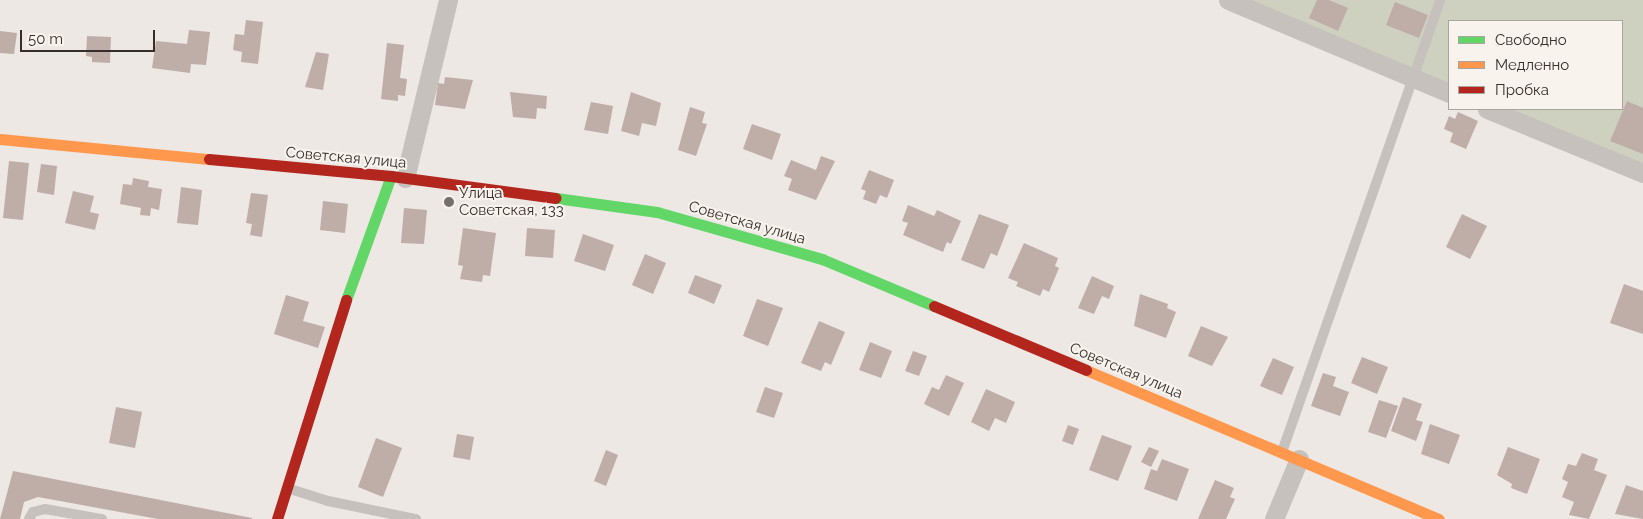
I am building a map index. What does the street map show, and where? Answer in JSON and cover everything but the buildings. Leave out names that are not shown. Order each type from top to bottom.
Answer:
[{"type":"street","points":[[277,519],[286,488],[398,177],[448,0]]},
{"type":"street","points":[[1228,0],[1448,93]]},
{"type":"street","points":[[1489,110],[1643,173]]},
{"type":"street","name":"Советская улица","points":[[0,139],[398,177],[657,212],[822,260],[1439,519]]},
{"type":"street","points":[[1274,519],[1290,456]]},
{"type":"lane","points":[[1290,456],[1440,0]]},
{"type":"lane","points":[[286,488],[328,501],[416,519]]},
{"type":"lane","points":[[29,519],[32,512],[45,509],[102,519]]},
{"type":"green space","points":[[1228,0],[1643,0],[1643,173],[1489,110],[1623,110],[1623,20],[1448,20],[1448,93]]},
{"type":"traffic: fast","points":[[346,300],[391,176]]},
{"type":"traffic: fast","points":[[556,198],[657,212],[822,259],[934,306]]},
{"type":"traffic: slow","points":[[0,139],[209,159]]},
{"type":"traffic: slow","points":[[1086,370],[1439,519]]},
{"type":"traffic: jam","points":[[209,159],[391,176],[556,198]]},
{"type":"traffic: jam","points":[[277,519],[346,300]]},
{"type":"traffic: jam","points":[[934,306],[1086,370]]},
{"type":"place","name":"Улица Советская, 133","points":[[449,202]]}]
